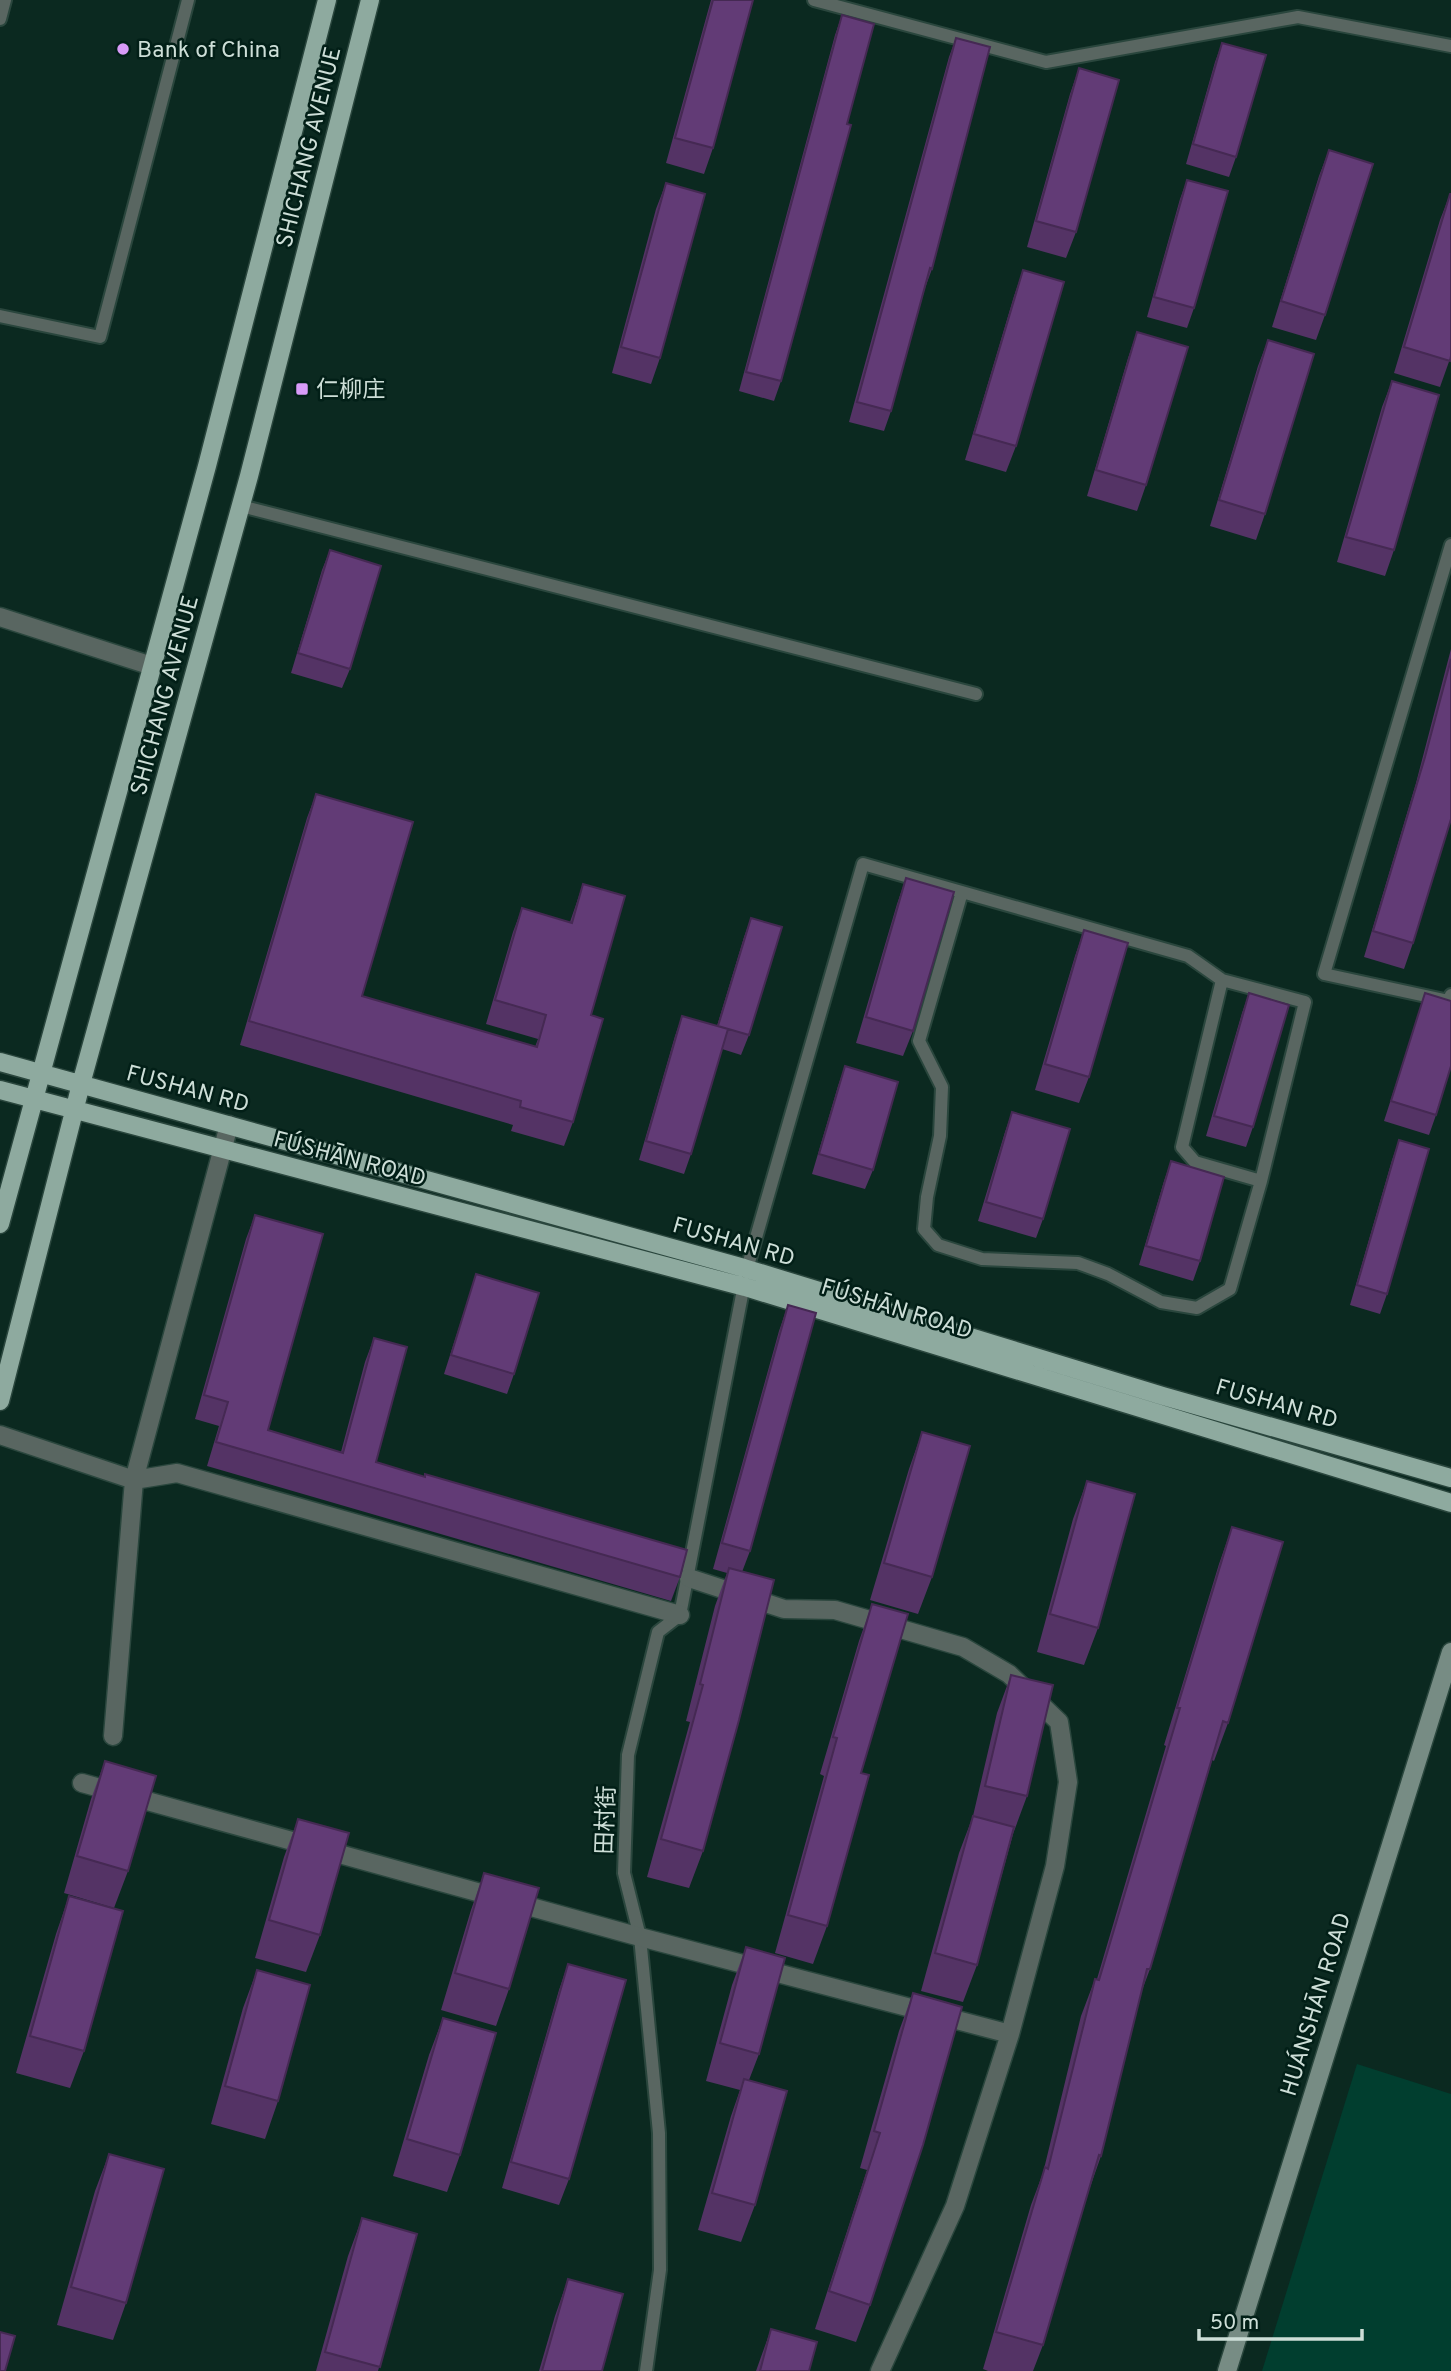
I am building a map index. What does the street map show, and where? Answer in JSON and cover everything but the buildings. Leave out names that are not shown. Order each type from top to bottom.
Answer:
[{"type":"main road","name":"SHICHANG AVENUE","points":[[0,1224],[207,466],[327,0]]},
{"type":"main road","name":"SHICHANG AVENUE","points":[[0,1401],[81,1084],[241,506],[370,0]]},
{"type":"main road","name":"FUSHAN RD","points":[[0,1062],[229,1125],[746,1278],[1451,1478]]},
{"type":"main road","name":"FÚSHĀN ROAD","points":[[0,1090],[223,1149],[746,1278],[1451,1503]]},
{"type":"main road","name":"HUÁNSHĀN ROAD","points":[[1227,2371],[1451,1652]]},
{"type":"street","points":[[0,617],[152,666]]},
{"type":"street","points":[[113,1736],[134,1480],[229,1125]]},
{"type":"street","points":[[0,1435],[134,1480],[177,1473],[680,1615]]},
{"type":"street","points":[[689,1578],[784,1609],[835,1609],[964,1647],[1009,1674],[1059,1722],[1068,1782],[1055,1866],[1010,2034],[955,2206],[880,2371]]},
{"type":"street","points":[[82,1783],[640,1937],[1010,2034]]},
{"type":"lane","points":[[0,19],[5,0]]},
{"type":"lane","points":[[0,316],[100,337],[188,0]]},
{"type":"lane","points":[[814,0],[1046,62],[1298,17],[1451,46]]},
{"type":"lane","points":[[241,506],[976,694]]},
{"type":"lane","points":[[1451,545],[1324,974],[1449,1001],[1451,995]]},
{"type":"lane","points":[[680,1615],[746,1278],[863,864],[962,892],[1188,956],[1222,981],[1305,1002],[1261,1181],[1230,1289],[1197,1308],[1161,1302],[1108,1274],[1078,1263],[982,1259],[938,1245],[924,1229],[927,1197],[940,1136],[942,1087],[919,1041],[962,892]]},
{"type":"lane","points":[[1222,981],[1182,1147],[1195,1162],[1261,1181]]},
{"type":"lane","name":"田村街","points":[[646,2371],[660,2270],[659,2133],[640,1937],[624,1873],[628,1755],[658,1632],[680,1615]]},
{"type":"green space","points":[[1357,2064],[1451,2094],[1451,2371],[1262,2371]]},
{"type":"place","name":"Bank of China","points":[[123,49]]},
{"type":"place","name":"仁柳庄","points":[[302,389]]}]
